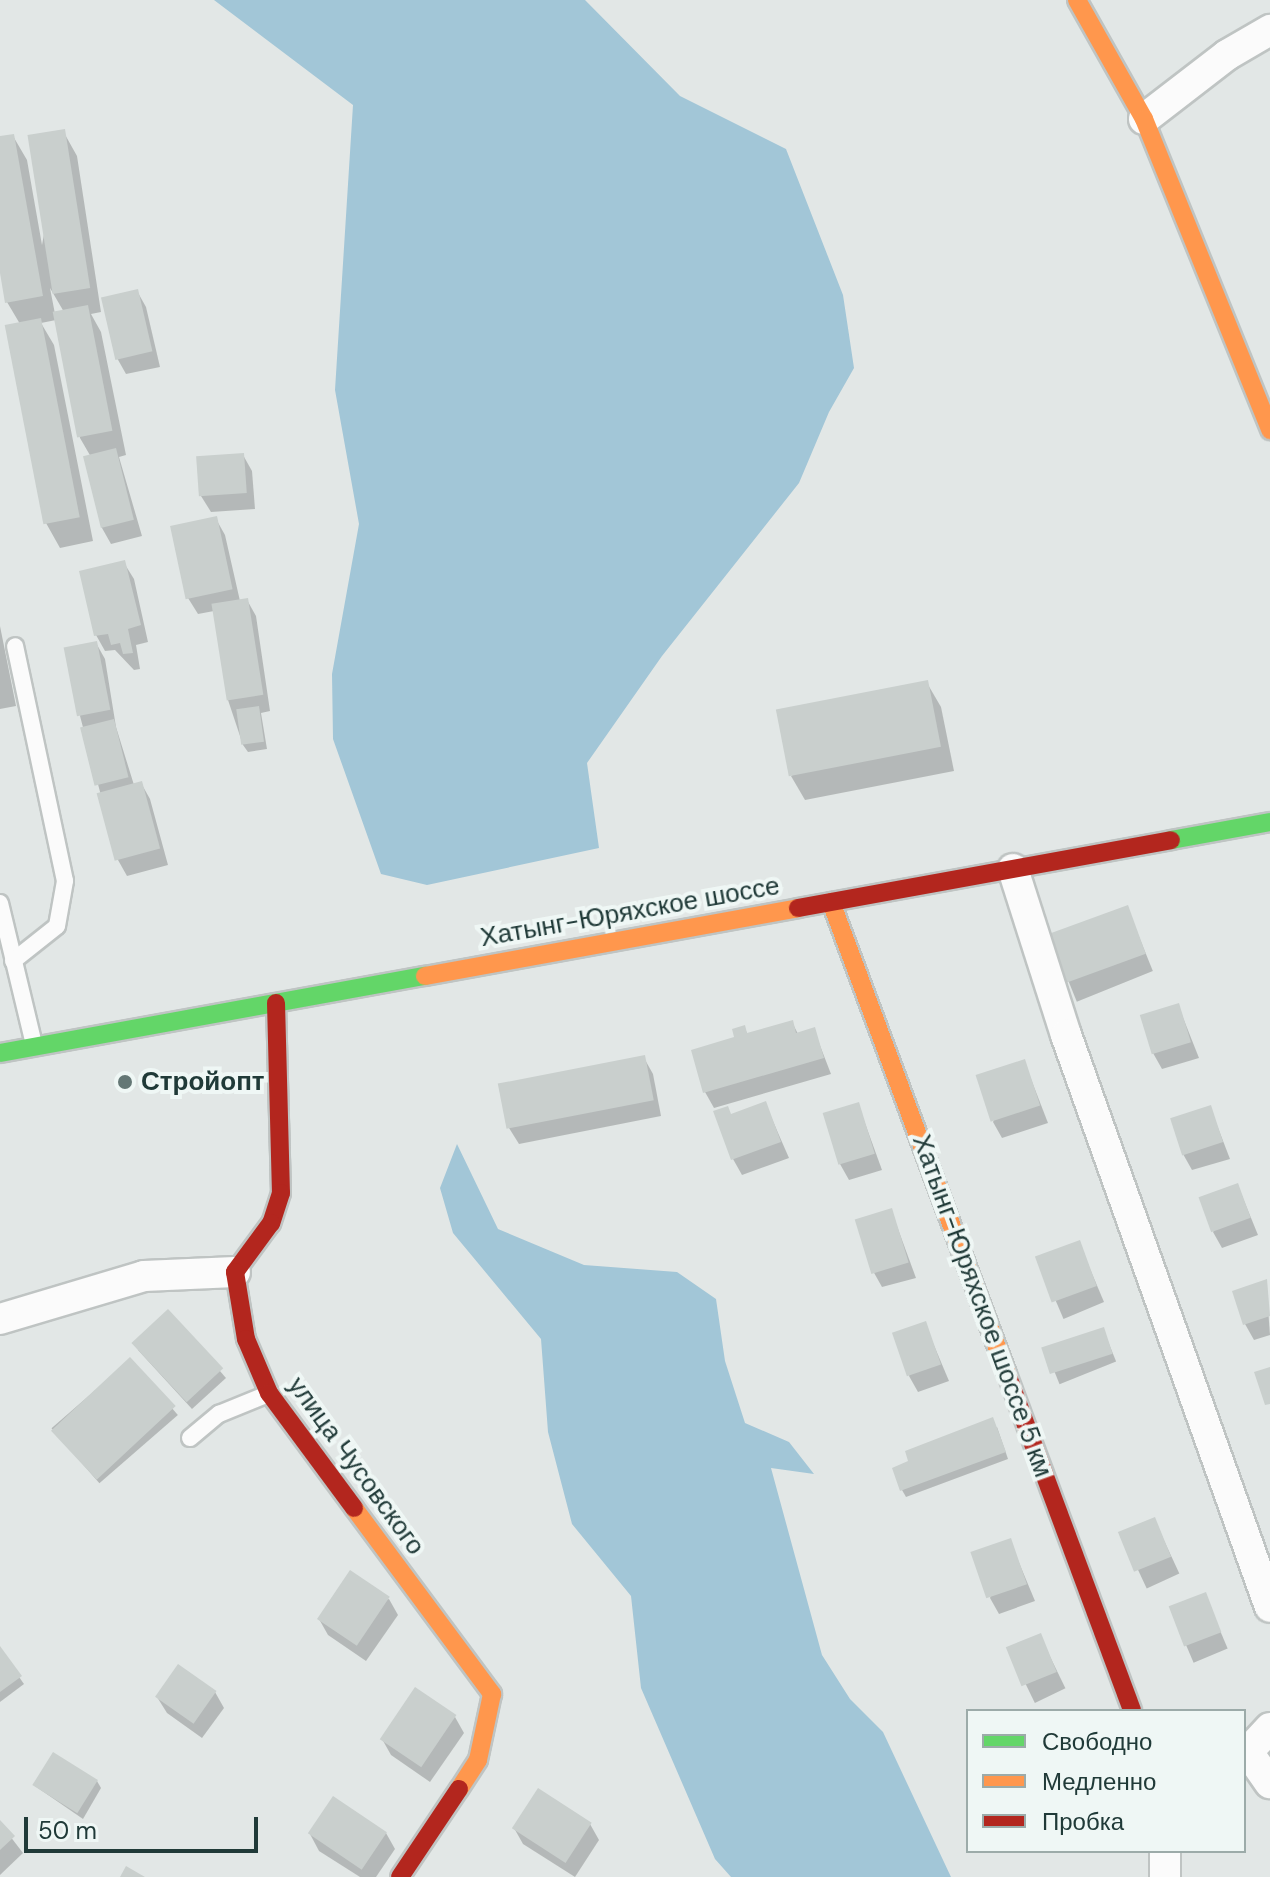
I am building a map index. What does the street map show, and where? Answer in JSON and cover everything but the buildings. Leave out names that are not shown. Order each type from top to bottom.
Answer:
[{"type":"street","points":[[1077,0],[1144,119],[1270,430]]},
{"type":"street","points":[[1144,119],[1227,55],[1270,30]]},
{"type":"street","name":"Хатынг-Юряхское шоссе","points":[[0,1053],[1270,822]]},
{"type":"street","points":[[1013,869],[1066,1035],[1270,1607]]},
{"type":"street","name":"Хатынг-Юряхское шоссе 5 км","points":[[831,902],[1131,1709]]},
{"type":"street","points":[[0,1319],[144,1276],[235,1272],[271,1223],[281,1193],[276,1003]]},
{"type":"street","name":"улица Чусовского","points":[[235,1272],[246,1339],[269,1393],[492,1694],[478,1760],[400,1877]]},
{"type":"street","points":[[1270,1728],[1246,1754],[1270,1783]]},
{"type":"street","points":[[1165,1853],[1165,1877]]},
{"type":"lane","points":[[13,961],[57,926],[65,881],[15,646]]},
{"type":"lane","points":[[0,903],[35,1047]]},
{"type":"lane","points":[[190,1438],[219,1414],[269,1393]]},
{"type":"water","points":[[214,0],[585,0],[680,96],[786,149],[843,295],[854,368],[829,412],[799,483],[662,656],[587,763],[599,848],[427,885],[381,874],[333,739],[332,674],[359,524],[335,390],[353,105]]},
{"type":"water","points":[[457,1144],[498,1229],[584,1265],[677,1272],[716,1299],[725,1361],[745,1423],[789,1442],[814,1474],[771,1468],[822,1655],[850,1699],[883,1732],[951,1877],[731,1877],[715,1859],[641,1688],[631,1596],[572,1524],[548,1432],[541,1339],[453,1233],[440,1188]]},
{"type":"traffic: fast","points":[[1171,840],[1270,822]]},
{"type":"traffic: fast","points":[[0,1053],[425,976]]},
{"type":"traffic: slow","points":[[1077,0],[1144,119],[1270,430]]},
{"type":"traffic: slow","points":[[831,902],[1007,1374]]},
{"type":"traffic: slow","points":[[425,976],[798,908]]},
{"type":"traffic: slow","points":[[354,1508],[492,1694],[478,1760],[459,1789]]},
{"type":"traffic: jam","points":[[798,908],[1171,840]]},
{"type":"traffic: jam","points":[[276,1003],[281,1193],[271,1223],[235,1272],[246,1339],[269,1393],[354,1508]]},
{"type":"traffic: jam","points":[[1007,1374],[1131,1709]]},
{"type":"traffic: jam","points":[[400,1877],[459,1789]]},
{"type":"place","name":"Стройопт","points":[[125,1082]]}]
